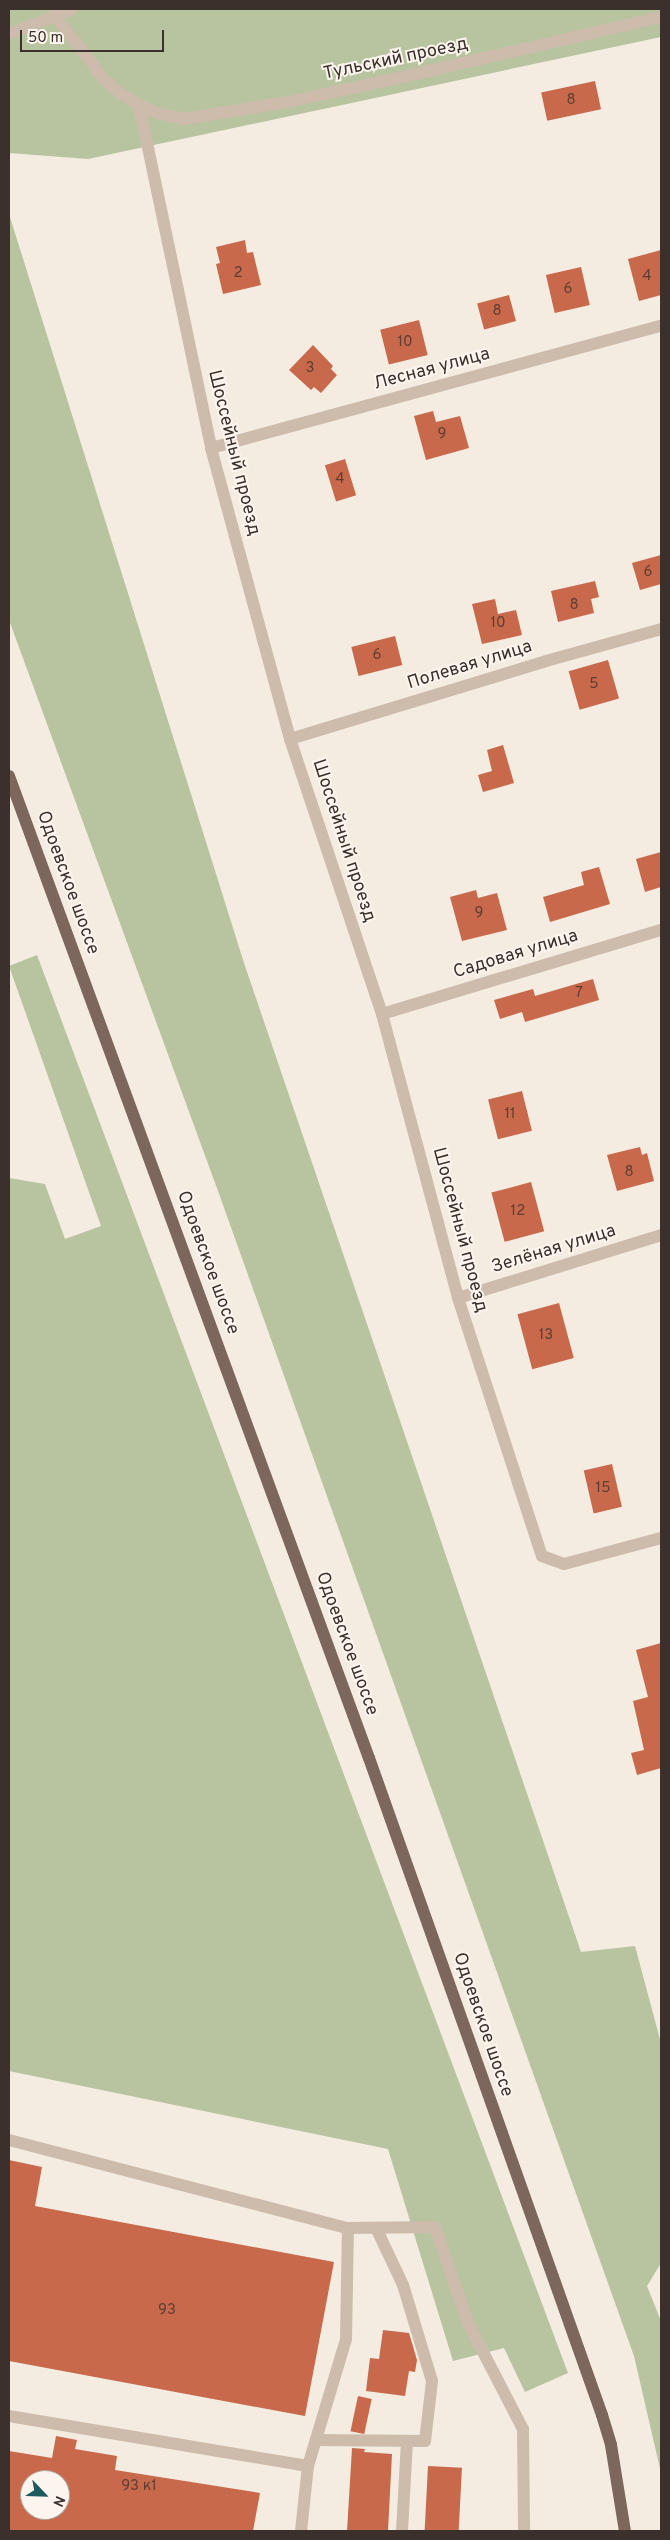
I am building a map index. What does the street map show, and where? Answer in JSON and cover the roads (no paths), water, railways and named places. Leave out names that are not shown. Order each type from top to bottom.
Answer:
[{"type":"main road","name":"Одоевское шоссе","points":[[9,776],[366,1748],[602,2415],[612,2445],[623,2506],[625,2531]]},
{"type":"street","points":[[9,34],[72,9]]},
{"type":"street","name":"Тульский проезд","points":[[55,16],[104,79],[138,105],[170,118],[192,118],[287,102],[661,17]]},
{"type":"street","name":"Шоссейный проезд","points":[[138,105],[211,448],[290,739],[382,1014],[458,1298],[542,1556],[564,1564],[661,1538]]},
{"type":"street","name":"Лесная улица","points":[[211,448],[661,326]]},
{"type":"street","name":"Полевая улица","points":[[290,739],[546,661],[661,629]]},
{"type":"street","name":"Садовая улица","points":[[382,1014],[661,930]]},
{"type":"street","name":"Зелёная улица","points":[[458,1298],[661,1235]]},
{"type":"street","points":[[9,2140],[348,2228],[435,2227],[468,2323],[523,2429],[524,2531]]},
{"type":"street","points":[[301,2531],[308,2466],[346,2339],[348,2228]]},
{"type":"street","points":[[316,2440],[425,2441],[432,2381],[402,2285],[376,2228]]},
{"type":"street","points":[[9,2416],[308,2466]]},
{"type":"street","points":[[402,2531],[407,2441]]}]
